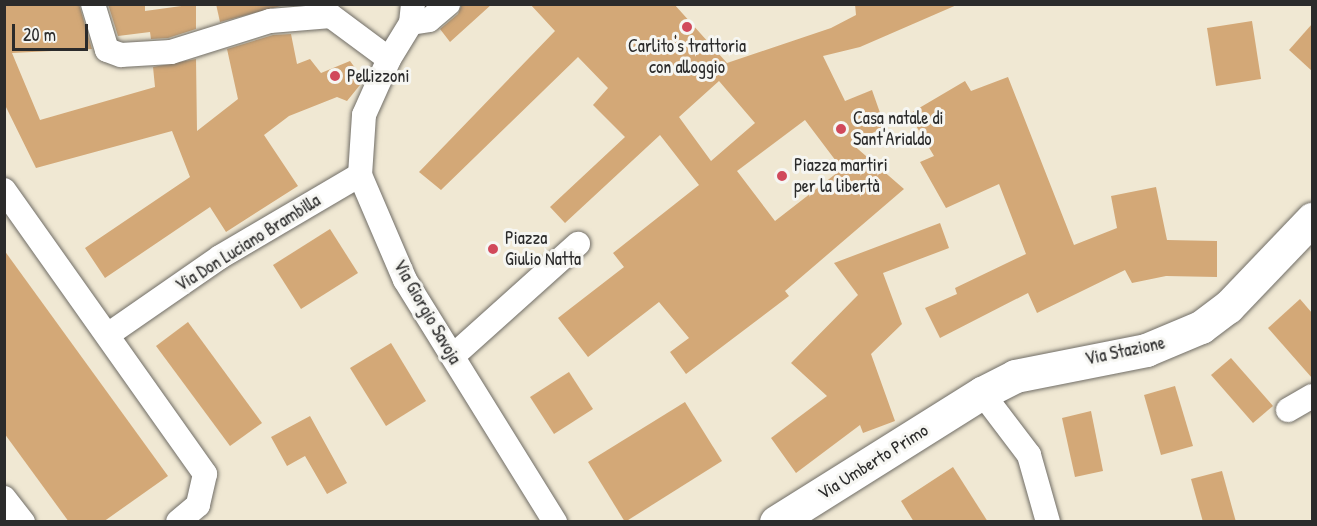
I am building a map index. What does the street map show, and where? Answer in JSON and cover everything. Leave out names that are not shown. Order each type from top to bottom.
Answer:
[{"type":"main road","name":"Via Stazione","points":[[939,420],[982,393],[1045,367],[1146,350],[1201,327],[1228,307],[1312,219]]},
{"type":"main road","name":"Via Umberto Primo","points":[[777,522],[939,420]]},
{"type":"street","points":[[93,4],[107,50],[121,55],[171,52],[270,21],[331,16],[389,59]]},
{"type":"street","points":[[412,14],[429,20],[448,4]]},
{"type":"street","name":"Via Giorgio Savoja","points":[[412,14],[363,115],[360,175],[405,280],[555,522]]},
{"type":"street","name":"Via Don Luciano Brambilla","points":[[109,334],[220,256],[360,175]]},
{"type":"street","points":[[4,190],[109,334],[205,474],[198,505],[178,522]]},
{"type":"street","points":[[453,356],[578,244]]},
{"type":"street","points":[[982,393],[1029,455],[1048,522]]},
{"type":"street","points":[[1288,410],[1312,396]]},
{"type":"street","points":[[4,498],[23,522]]},
{"type":"building","points":[[6,4],[79,4],[92,49],[12,53],[40,120],[155,87],[153,67],[196,59],[197,131],[238,99],[227,49],[273,35],[291,34],[297,64],[310,59],[321,73],[350,61],[364,80],[347,101],[337,97],[289,116],[264,135],[298,186],[226,232],[210,207],[105,278],[85,248],[190,177],[172,131],[36,168],[4,103]]},
{"type":"building","points":[[108,4],[145,4],[145,11],[196,4],[196,29],[168,38],[151,39],[150,32],[118,36]]},
{"type":"building","points":[[216,4],[285,4],[285,5],[220,22]]},
{"type":"building","points":[[462,4],[492,4],[450,42],[440,29],[458,14]]},
{"type":"building","points":[[530,4],[674,4],[727,63],[831,28],[856,15],[855,4],[959,4],[860,47],[823,56],[845,101],[872,90],[885,127],[851,143],[904,189],[785,291],[789,296],[686,374],[670,352],[689,338],[659,302],[588,357],[558,318],[624,267],[613,253],[699,185],[660,135],[565,223],[550,207],[625,137],[593,105],[608,88],[578,57],[441,190],[419,172],[555,31]],"holes":[[[719,81],[755,123],[711,161],[679,117]],[[805,120],[842,169],[775,221],[737,171]]]},
{"type":"building","points":[[1252,21],[1261,79],[1216,86],[1207,28]]},
{"type":"building","points":[[1312,24],[1312,71],[1289,50]]},
{"type":"building","points":[[1008,77],[1074,245],[1117,228],[1111,196],[1156,187],[1167,240],[1217,241],[1217,277],[1166,276],[1132,283],[1125,270],[1037,313],[1028,293],[940,338],[925,308],[957,294],[955,288],[1026,254],[999,184],[946,208],[920,162],[934,156],[909,114],[965,81],[971,91]]},
{"type":"building","points":[[940,223],[949,248],[883,273],[902,324],[871,354],[895,421],[863,433],[860,425],[796,473],[771,438],[827,396],[791,363],[858,295],[834,263]]},
{"type":"building","points":[[330,229],[358,273],[301,309],[273,265]]},
{"type":"building","points":[[4,250],[168,476],[103,522],[69,522],[4,433]]},
{"type":"building","points":[[1300,299],[1312,313],[1312,378],[1268,328]]},
{"type":"building","points":[[188,322],[262,423],[230,446],[156,346]]},
{"type":"building","points":[[391,343],[426,401],[386,426],[350,368]]},
{"type":"building","points":[[1231,358],[1273,406],[1253,423],[1211,375]]},
{"type":"building","points":[[569,372],[593,409],[554,434],[530,397]]},
{"type":"building","points":[[1175,386],[1193,446],[1161,455],[1144,395]]},
{"type":"building","points":[[685,402],[722,461],[625,522],[588,462]]},
{"type":"building","points":[[1091,411],[1103,471],[1075,477],[1062,418]]},
{"type":"building","points":[[310,416],[347,483],[327,494],[305,456],[287,466],[271,437]]},
{"type":"building","points":[[953,467],[988,522],[914,522],[901,501]]},
{"type":"building","points":[[1222,471],[1236,522],[1203,522],[1191,479]]},
{"type":"place","name":"Carlito's trattoria con alloggio","points":[[687,27]]},
{"type":"place","name":"Pellizzoni","points":[[335,76]]},
{"type":"place","name":"Casa natale di Sant'Arialdo","points":[[841,129]]},
{"type":"place","name":"Piazza martiri per la libertà","points":[[782,176]]},
{"type":"place","name":"Piazza Giulio Natta","points":[[493,249]]}]
